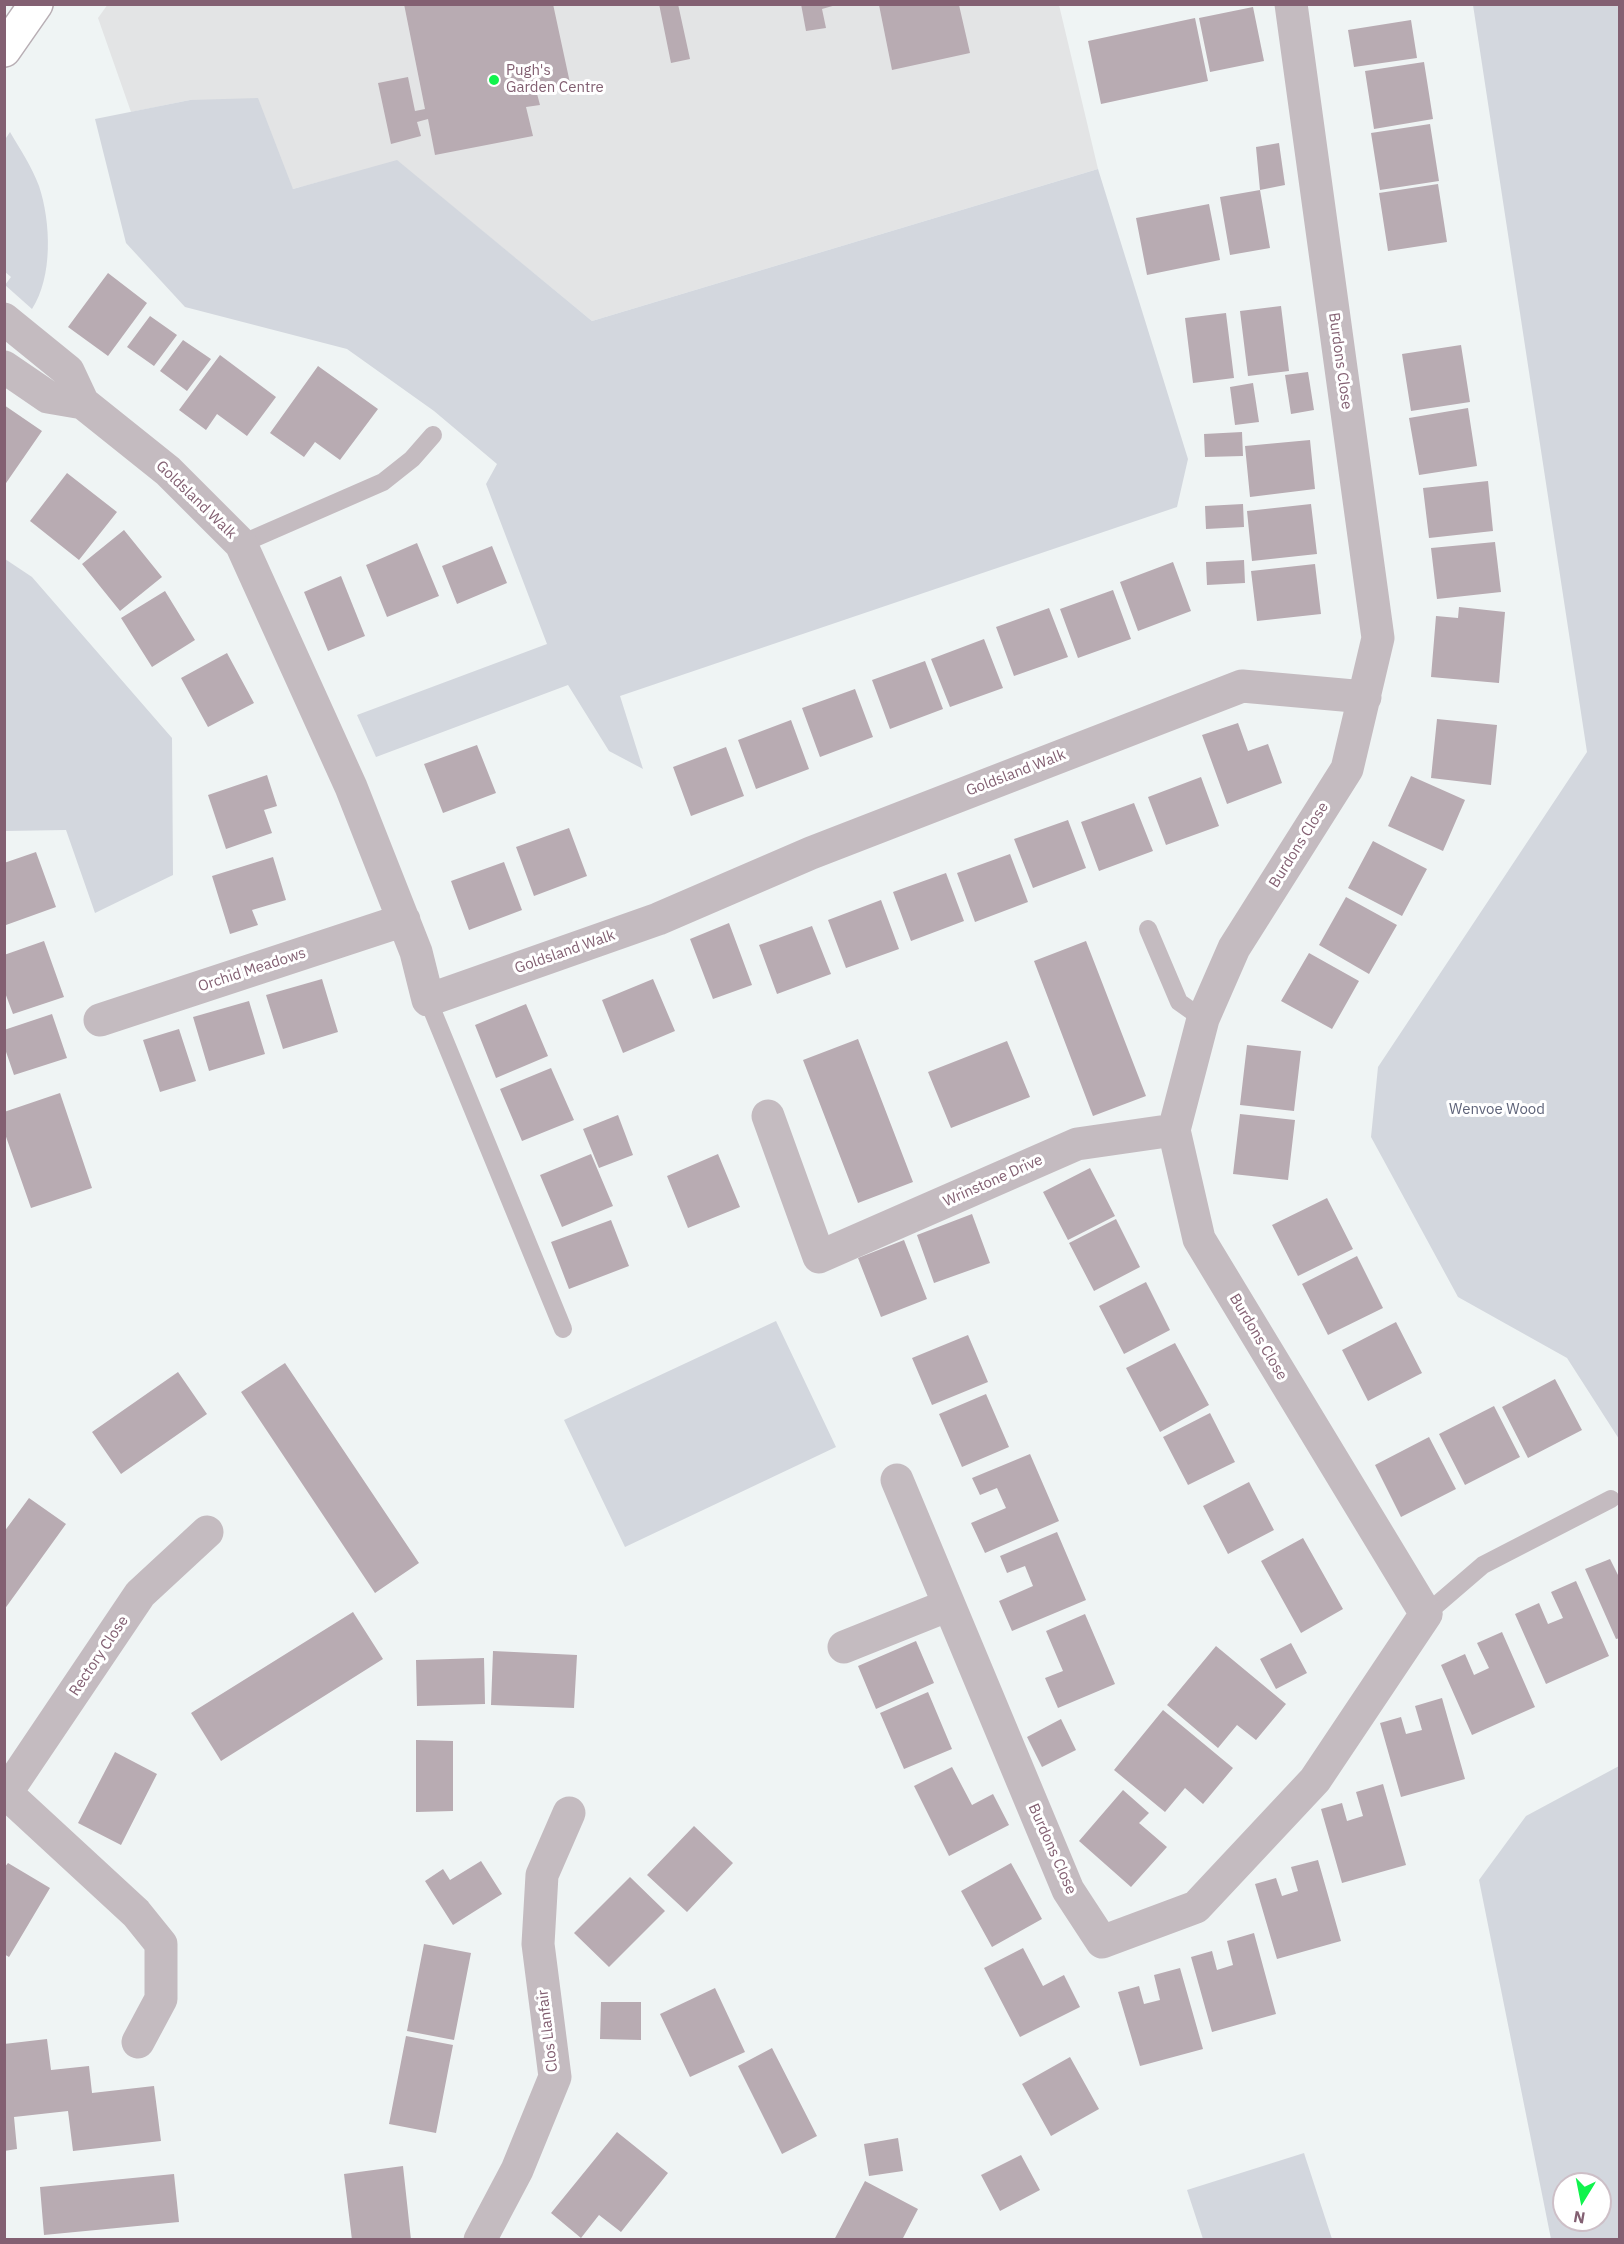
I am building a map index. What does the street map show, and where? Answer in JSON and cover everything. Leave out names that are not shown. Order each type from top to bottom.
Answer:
[{"type":"main road","points":[[4,50],[36,4]]},
{"type":"street","name":"Burdons Close","points":[[897,1480],[1068,1890],[1102,1942],[1196,1907],[1315,1780],[1425,1614],[1199,1239],[1174,1130],[1203,1019],[1234,948],[1347,769],[1378,638],[1291,4]]},
{"type":"street","name":"Goldsland Walk","points":[[4,319],[68,371],[83,403],[168,471],[241,544],[351,787],[416,952],[428,1000],[658,919],[811,852],[1242,686],[1365,697]]},
{"type":"street","name":"Goldsland Walk","points":[[4,368],[48,397],[83,403]]},
{"type":"street","name":"Orchid Meadows","points":[[100,1020],[404,920]]},
{"type":"street","name":"Wrinstone Drive","points":[[768,1116],[819,1257],[1077,1144],[1174,1130]]},
{"type":"street","name":"Rectory Close","points":[[138,2042],[161,1999],[161,1944],[136,1913],[6,1795],[140,1594],[207,1532]]},
{"type":"street","points":[[844,1647],[949,1605]]},
{"type":"street","name":"Clos Llanfair","points":[[480,2240],[516,2170],[555,2077],[538,1932],[542,1875],[569,1813]]},
{"type":"lane","points":[[241,544],[382,482],[412,459],[433,435]]},
{"type":"lane","points":[[1148,929],[1179,1002],[1203,1019]]},
{"type":"lane","points":[[428,1000],[563,1329]]},
{"type":"lane","name":"Burdons Close","points":[[1425,1614],[1483,1565],[1611,1499]]},
{"type":"shaded area","points":[[108,4],[1059,5],[1098,169],[592,321],[397,161],[293,189],[190,100],[131,112],[98,18]]},
{"type":"green space","name":"Wenvoe Wood","points":[[1473,5],[1619,5],[1619,1439],[1567,1358],[1458,1297],[1371,1137],[1378,1067],[1587,752]]},
{"type":"green space","points":[[258,98],[293,189],[397,160],[592,321],[1098,169],[1188,459],[1177,507],[620,696],[643,769],[609,751],[568,685],[376,757],[357,715],[547,644],[486,484],[497,464],[434,411],[347,349],[185,307],[126,243],[95,119],[190,100]]},
{"type":"green space","points":[[10,132],[39,186],[48,232],[44,281],[32,309],[5,285],[11,277],[4,271],[4,141]]},
{"type":"green space","points":[[5,559],[32,577],[172,738],[173,875],[95,913],[66,830],[5,831]]},
{"type":"green space","points":[[776,1321],[836,1447],[625,1547],[564,1420]]},
{"type":"green space","points":[[1619,1766],[1619,2239],[1551,2239],[1479,1880],[1526,1816]]},
{"type":"green space","points":[[1304,2153],[1332,2239],[1203,2239],[1187,2190]]},
{"type":"building","name":"Pugh's Garden Centre","points":[[404,4],[553,4],[570,83],[536,90],[540,105],[526,107],[533,136],[435,155],[428,119],[417,122],[421,136],[391,144],[378,83],[408,77],[415,111],[425,109]]},
{"type":"building","points":[[659,4],[678,4],[690,59],[671,63]]},
{"type":"building","points":[[801,4],[836,5],[822,9],[826,28],[806,31]]},
{"type":"building","points":[[879,5],[959,5],[970,53],[892,70]]},
{"type":"building","points":[[1253,7],[1264,61],[1210,72],[1199,18]]},
{"type":"building","points":[[1195,18],[1208,81],[1101,104],[1088,41]]},
{"type":"building","points":[[1411,20],[1417,58],[1354,67],[1348,30]]},
{"type":"building","points":[[1424,62],[1433,119],[1374,129],[1365,71]]},
{"type":"building","points":[[1430,124],[1439,181],[1380,190],[1371,133]]},
{"type":"building","points":[[1279,143],[1285,185],[1260,190],[1256,147]]},
{"type":"building","points":[[1438,184],[1447,242],[1388,251],[1379,193]]},
{"type":"building","points":[[1260,190],[1270,248],[1230,255],[1220,197]]},
{"type":"building","points":[[1209,204],[1220,260],[1147,275],[1136,218]]},
{"type":"building","points":[[108,273],[147,303],[108,356],[68,327]]},
{"type":"building","points":[[1281,306],[1289,371],[1248,376],[1240,311]]},
{"type":"building","points":[[1226,313],[1234,378],[1193,383],[1185,318]]},
{"type":"building","points":[[150,316],[177,335],[154,366],[127,347]]},
{"type":"building","points":[[183,340],[211,359],[187,391],[160,371]]},
{"type":"building","points":[[1461,345],[1470,402],[1411,411],[1402,354]]},
{"type":"building","points":[[220,355],[276,397],[247,436],[217,414],[206,430],[179,410]]},
{"type":"building","points":[[318,366],[378,409],[340,460],[315,442],[304,457],[270,433]]},
{"type":"building","points":[[1308,372],[1314,410],[1291,414],[1285,375]]},
{"type":"building","points":[[1253,383],[1259,422],[1235,425],[1230,387]]},
{"type":"building","points":[[4,405],[42,431],[4,486]]},
{"type":"building","points":[[1468,408],[1477,466],[1419,475],[1409,418]]},
{"type":"building","points":[[1242,432],[1243,456],[1205,457],[1204,434]]},
{"type":"building","points":[[1310,440],[1315,489],[1250,497],[1245,446]]},
{"type":"building","points":[[67,473],[117,512],[79,560],[30,521]]},
{"type":"building","points":[[1488,481],[1493,531],[1429,538],[1423,488]]},
{"type":"building","points":[[1243,504],[1244,527],[1206,529],[1205,506]]},
{"type":"building","points":[[1311,504],[1317,554],[1252,561],[1247,511]]},
{"type":"building","points":[[124,530],[162,577],[120,611],[82,564]]},
{"type":"building","points":[[1495,542],[1501,592],[1437,599],[1431,548]]},
{"type":"building","points":[[417,543],[439,596],[387,617],[366,565]]},
{"type":"building","points":[[492,546],[507,583],[457,604],[442,566]]},
{"type":"building","points":[[1244,560],[1245,583],[1207,585],[1206,562]]},
{"type":"building","points":[[1173,562],[1191,611],[1138,631],[1120,582]]},
{"type":"building","points":[[1315,564],[1321,614],[1257,621],[1251,571]]},
{"type":"building","points":[[341,576],[365,636],[328,651],[304,592]]},
{"type":"building","points":[[1113,590],[1131,639],[1078,658],[1060,609]]},
{"type":"building","points":[[165,591],[195,640],[152,667],[121,618]]},
{"type":"building","points":[[1459,607],[1505,612],[1499,683],[1431,677],[1436,616],[1458,618]]},
{"type":"building","points":[[1049,608],[1068,657],[1014,676],[996,627]]},
{"type":"building","points":[[984,639],[1003,688],[950,707],[931,659]]},
{"type":"building","points":[[227,653],[254,703],[208,727],[181,678]]},
{"type":"building","points":[[925,661],[943,709],[890,729],[872,680]]},
{"type":"building","points":[[855,689],[873,737],[820,757],[802,708]]},
{"type":"building","points":[[1437,719],[1497,725],[1491,785],[1431,778]]},
{"type":"building","points":[[791,720],[809,769],[756,789],[738,740]]},
{"type":"building","points":[[1238,723],[1248,751],[1268,744],[1282,783],[1227,804],[1202,735]]},
{"type":"building","points":[[477,745],[496,793],[443,813],[424,764]]},
{"type":"building","points":[[726,747],[744,796],[691,816],[673,767]]},
{"type":"building","points":[[267,775],[277,806],[264,810],[272,833],[226,849],[208,795]]},
{"type":"building","points":[[1411,776],[1465,800],[1443,851],[1388,826]]},
{"type":"building","points":[[1201,777],[1219,826],[1166,845],[1148,797]]},
{"type":"building","points":[[1134,803],[1153,851],[1099,871],[1081,822]]},
{"type":"building","points":[[1068,820],[1086,868],[1033,888],[1014,839]]},
{"type":"building","points":[[569,828],[587,876],[534,896],[516,847]]},
{"type":"building","points":[[1373,841],[1427,869],[1402,916],[1348,888]]},
{"type":"building","points":[[36,852],[56,907],[6,925],[4,863]]},
{"type":"building","points":[[1010,854],[1028,902],[975,922],[957,873]]},
{"type":"building","points":[[273,857],[286,900],[252,910],[258,925],[230,934],[212,876]]},
{"type":"building","points":[[504,862],[522,910],[469,930],[451,881]]},
{"type":"building","points":[[946,873],[964,921],[911,941],[893,892]]},
{"type":"building","points":[[1346,897],[1397,925],[1369,974],[1319,945]]},
{"type":"building","points":[[881,900],[899,949],[846,968],[828,920]]},
{"type":"building","points":[[729,923],[752,985],[713,999],[690,939]]},
{"type":"building","points":[[812,926],[831,974],[777,994],[759,945]]},
{"type":"building","points":[[44,941],[64,997],[13,1014],[4,990],[4,955]]},
{"type":"building","points":[[1086,941],[1146,1096],[1093,1116],[1034,961]]},
{"type":"building","points":[[1309,953],[1359,981],[1332,1029],[1281,1001]]},
{"type":"building","points":[[322,979],[338,1032],[283,1049],[266,995]]},
{"type":"building","points":[[653,979],[675,1031],[623,1053],[602,1000]]},
{"type":"building","points":[[249,1001],[265,1054],[209,1071],[193,1017]]},
{"type":"building","points":[[526,1004],[548,1056],[496,1078],[475,1025]]},
{"type":"building","points":[[52,1014],[67,1058],[14,1075],[4,1046],[4,1030]]},
{"type":"building","points":[[179,1029],[196,1081],[160,1092],[143,1040]]},
{"type":"building","points":[[858,1039],[913,1182],[858,1203],[803,1060]]},
{"type":"building","points":[[1007,1041],[1030,1097],[951,1128],[928,1072]]},
{"type":"building","points":[[1247,1045],[1301,1051],[1294,1111],[1240,1105]]},
{"type":"building","points":[[551,1068],[574,1120],[522,1141],[500,1089]]},
{"type":"building","points":[[60,1093],[92,1188],[31,1208],[4,1131],[4,1112]]},
{"type":"building","points":[[1240,1114],[1295,1120],[1288,1180],[1233,1174]]},
{"type":"building","points":[[618,1115],[633,1155],[599,1168],[583,1129]]},
{"type":"building","points":[[591,1154],[613,1206],[562,1227],[540,1175]]},
{"type":"building","points":[[718,1154],[740,1207],[688,1228],[667,1176]]},
{"type":"building","points":[[1090,1168],[1115,1216],[1068,1240],[1043,1192]]},
{"type":"building","points":[[1327,1198],[1353,1249],[1298,1276],[1272,1225]]},
{"type":"building","points":[[972,1214],[990,1263],[934,1283],[917,1235]]},
{"type":"building","points":[[1116,1219],[1140,1267],[1094,1291],[1069,1243]]},
{"type":"building","points":[[611,1220],[629,1266],[569,1289],[551,1242]]},
{"type":"building","points":[[904,1240],[927,1299],[881,1317],[858,1258]]},
{"type":"building","points":[[1357,1256],[1383,1308],[1328,1335],[1302,1284]]},
{"type":"building","points":[[1146,1282],[1170,1330],[1124,1354],[1099,1306]]},
{"type":"building","points":[[1396,1322],[1422,1373],[1368,1401],[1342,1350]]},
{"type":"building","points":[[968,1335],[988,1382],[932,1405],[912,1358]]},
{"type":"building","points":[[1175,1343],[1209,1405],[1160,1432],[1126,1368]]},
{"type":"building","points":[[285,1363],[419,1563],[375,1593],[241,1392]]},
{"type":"building","points":[[178,1372],[207,1414],[121,1474],[92,1432]]},
{"type":"building","points":[[1555,1379],[1582,1430],[1528,1458],[1502,1407]]},
{"type":"building","points":[[986,1394],[1009,1447],[962,1467],[939,1414]]},
{"type":"building","points":[[1494,1406],[1520,1457],[1465,1485],[1439,1434]]},
{"type":"building","points":[[1210,1413],[1235,1462],[1188,1485],[1163,1437]]},
{"type":"building","points":[[1429,1437],[1456,1489],[1401,1517],[1375,1465]]},
{"type":"building","points":[[1030,1454],[1059,1521],[985,1553],[971,1523],[1006,1508],[997,1488],[980,1495],[972,1478]]},
{"type":"building","points":[[1249,1482],[1274,1530],[1228,1554],[1203,1506]]},
{"type":"building","points":[[29,1498],[66,1524],[4,1610],[4,1532]]},
{"type":"building","points":[[1057,1532],[1086,1600],[1012,1631],[999,1601],[1033,1586],[1025,1566],[1007,1573],[1000,1556]]},
{"type":"building","points":[[1303,1538],[1343,1609],[1301,1633],[1261,1561]]},
{"type":"building","points":[[1610,1559],[1620,1579],[1620,1638],[1616,1639],[1585,1569]]},
{"type":"building","points":[[1576,1581],[1609,1656],[1546,1684],[1515,1614],[1539,1603],[1548,1624],[1563,1618],[1551,1592]]},
{"type":"building","points":[[353,1612],[383,1659],[221,1761],[191,1713]]},
{"type":"building","points":[[1085,1614],[1115,1684],[1058,1708],[1045,1678],[1063,1671],[1046,1631]]},
{"type":"building","points":[[1502,1632],[1535,1707],[1472,1735],[1441,1665],[1465,1654],[1474,1675],[1489,1668],[1477,1643]]},
{"type":"building","points":[[916,1641],[934,1683],[876,1709],[858,1666]]},
{"type":"building","points":[[1291,1643],[1307,1673],[1276,1689],[1260,1659]]},
{"type":"building","points":[[1216,1646],[1286,1704],[1256,1740],[1237,1725],[1218,1748],[1167,1705]]},
{"type":"building","points":[[493,1651],[577,1655],[574,1708],[491,1705]]},
{"type":"building","points":[[484,1658],[485,1704],[417,1706],[416,1660]]},
{"type":"building","points":[[928,1692],[952,1749],[904,1769],[880,1713]]},
{"type":"building","points":[[1442,1698],[1465,1779],[1401,1797],[1380,1723],[1401,1717],[1406,1734],[1422,1730],[1415,1706]]},
{"type":"building","points":[[1163,1710],[1233,1768],[1203,1804],[1185,1788],[1165,1812],[1114,1770]]},
{"type":"building","points":[[1061,1719],[1076,1750],[1042,1767],[1027,1737]]},
{"type":"building","points":[[416,1740],[453,1741],[453,1811],[416,1812]]},
{"type":"building","points":[[115,1752],[157,1774],[121,1845],[78,1823]]},
{"type":"building","points":[[952,1767],[972,1805],[993,1794],[1009,1825],[949,1856],[914,1786]]},
{"type":"building","points":[[1383,1784],[1406,1865],[1342,1883],[1321,1809],[1342,1803],[1347,1821],[1363,1816],[1356,1792]]},
{"type":"building","points":[[1123,1790],[1149,1813],[1139,1823],[1167,1847],[1131,1887],[1079,1841]]},
{"type":"building","points":[[694,1826],[733,1863],[687,1912],[647,1875]]},
{"type":"building","points":[[1318,1860],[1341,1941],[1277,1959],[1255,1884],[1276,1878],[1282,1896],[1298,1891],[1291,1867]]},
{"type":"building","points":[[481,1861],[502,1894],[453,1925],[425,1881],[443,1869],[450,1880]]},
{"type":"building","points":[[8,1863],[50,1888],[9,1957],[4,1954],[4,1868]]},
{"type":"building","points":[[1011,1863],[1042,1919],[992,1947],[961,1891]]},
{"type":"building","points":[[630,1877],[665,1911],[609,1967],[574,1933]]},
{"type":"building","points":[[1254,1933],[1276,2014],[1212,2032],[1191,1957],[1212,1951],[1217,1970],[1233,1965],[1227,1941]]},
{"type":"building","points":[[424,1944],[471,1953],[454,2040],[407,2031]]},
{"type":"building","points":[[1023,1948],[1043,1986],[1064,1975],[1080,2007],[1020,2037],[984,1968]]},
{"type":"building","points":[[1180,1968],[1203,2049],[1140,2066],[1118,1992],[1139,1986],[1144,2004],[1160,2000],[1154,1975]]},
{"type":"building","points":[[715,1988],[745,2052],[690,2077],[660,2014]]},
{"type":"building","points":[[601,2002],[641,2002],[641,2040],[600,2039]]},
{"type":"building","points":[[406,2036],[453,2045],[436,2133],[389,2124]]},
{"type":"building","points":[[47,2039],[51,2070],[89,2066],[92,2093],[154,2086],[161,2141],[73,2151],[68,2111],[14,2117],[17,2149],[4,2151],[4,2044]]},
{"type":"building","points":[[772,2048],[817,2136],[782,2154],[738,2066]]},
{"type":"building","points":[[1070,2057],[1099,2109],[1051,2136],[1022,2084]]},
{"type":"building","points":[[617,2132],[668,2173],[621,2232],[599,2215],[581,2238],[551,2213]]},
{"type":"building","points":[[898,2138],[903,2171],[869,2176],[864,2144]]},
{"type":"building","points":[[1021,2155],[1040,2190],[1000,2211],[981,2175]]},
{"type":"building","points":[[403,2166],[411,2240],[352,2240],[344,2174]]},
{"type":"building","points":[[174,2174],[179,2222],[44,2235],[40,2187]]},
{"type":"building","points":[[865,2181],[918,2209],[902,2240],[834,2240]]},
{"type":"place","name":"Pugh's Garden Centre","points":[[494,80]]}]
